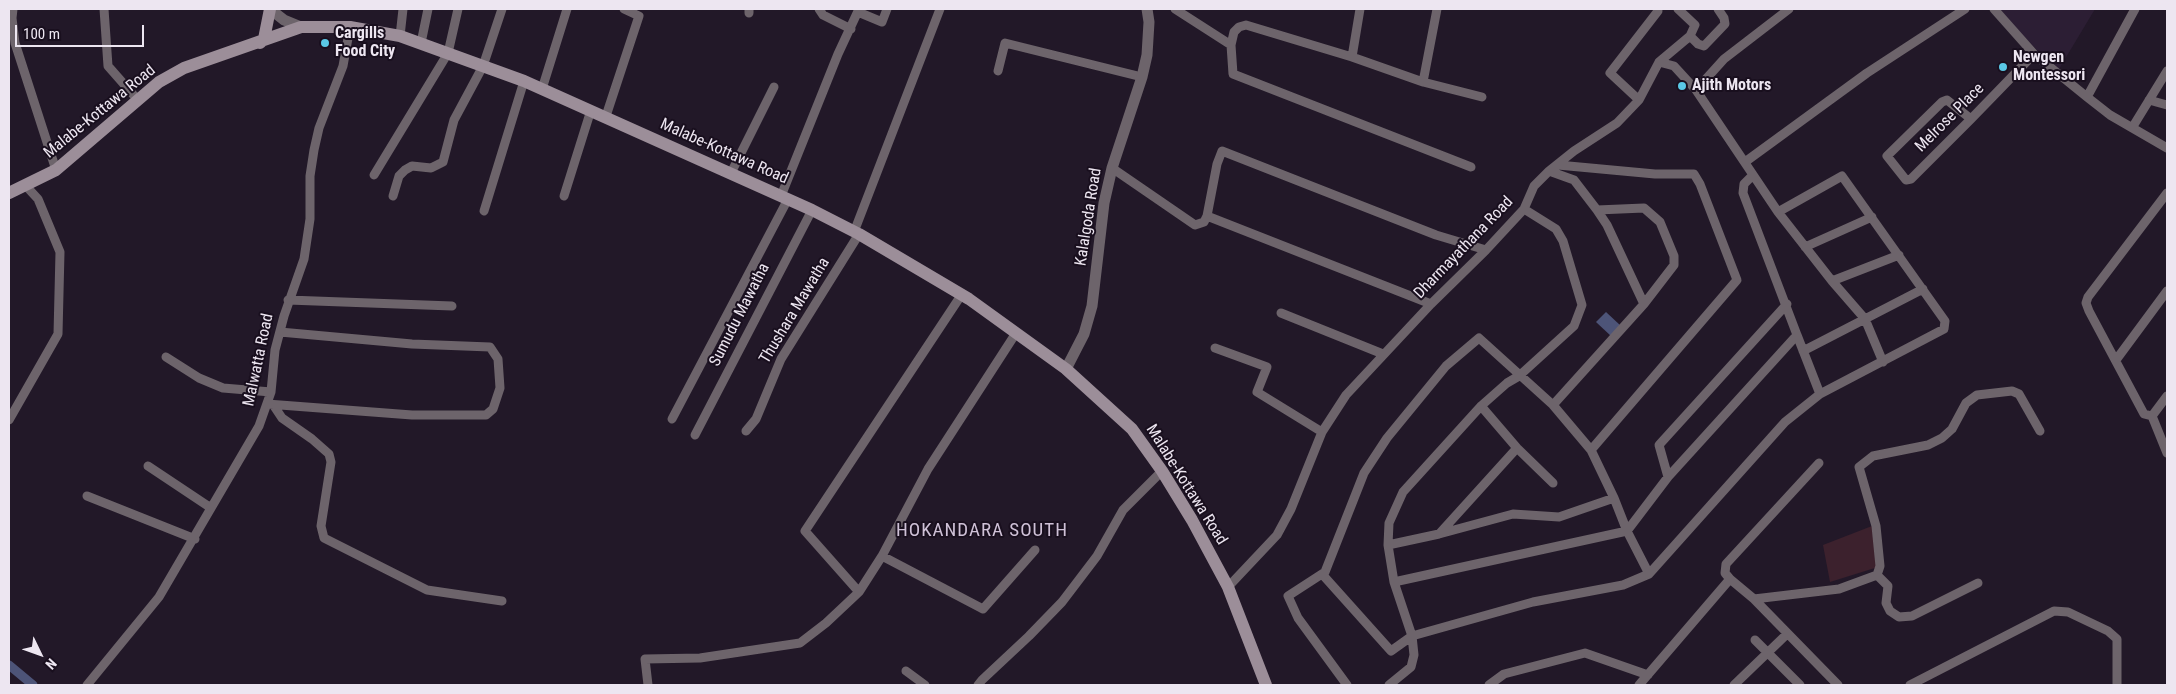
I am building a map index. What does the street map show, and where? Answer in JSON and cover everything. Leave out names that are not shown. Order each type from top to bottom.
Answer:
[{"type":"main road","points":[[260,43],[264,39],[270,9]]},
{"type":"main road","name":"Malabe-Kottawa Road","points":[[9,193],[56,170],[159,82],[184,68],[260,43],[301,27],[350,27],[400,36],[524,81],[784,197],[857,233],[962,294],[1066,369],[1132,429],[1162,471],[1192,520],[1228,587],[1266,685]]},
{"type":"street","points":[[104,9],[108,66],[137,99]]},
{"type":"street","points":[[270,9],[284,20],[301,27]]},
{"type":"street","points":[[400,36],[403,9]]},
{"type":"street","points":[[421,43],[428,9]]},
{"type":"street","points":[[374,175],[448,53],[458,9]]},
{"type":"street","points":[[393,196],[399,176],[405,170],[412,166],[431,168],[443,162],[454,120],[483,66],[502,9]]},
{"type":"street","points":[[542,89],[567,9]]},
{"type":"street","points":[[606,116],[640,12],[624,9]]},
{"type":"street","points":[[819,9],[823,15],[851,29]]},
{"type":"street","points":[[672,420],[784,197],[838,54],[859,10],[882,22],[887,9]]},
{"type":"street","name":"Thushara Mawatha","points":[[746,431],[756,419],[781,360],[857,233],[940,9]]},
{"type":"street","name":"Kalalgoda Road","points":[[1066,369],[1084,334],[1092,306],[1104,203],[1112,168],[1142,77],[1147,55],[1149,22],[1147,9]]},
{"type":"street","points":[[1175,9],[1231,45]]},
{"type":"street","points":[[1352,57],[1360,9]]},
{"type":"street","points":[[1424,82],[1436,9]]},
{"type":"street","points":[[1660,62],[1690,36],[1695,25],[1678,9]]},
{"type":"street","points":[[1690,36],[1698,44],[1704,46],[1725,24],[1724,18],[1718,9]]},
{"type":"street","points":[[1696,90],[1724,59],[1789,9]]},
{"type":"street","points":[[1745,162],[1867,73],[1965,9]]},
{"type":"street","points":[[1994,9],[2034,54],[2087,97],[2110,115],[2167,148]]},
{"type":"street","points":[[2087,97],[2135,9]]},
{"type":"street","points":[[1639,100],[1610,73],[1658,10]]},
{"type":"street","points":[[11,14],[15,43],[56,170]]},
{"type":"street","points":[[1471,167],[1233,74],[1231,45],[1234,32],[1238,27],[1246,25],[1352,57],[1424,82],[1482,97]]},
{"type":"street","name":"Malwatta Road","points":[[87,685],[159,597],[195,539],[271,405],[275,350],[288,300],[304,259],[311,210],[310,176],[314,150],[319,128],[343,66],[350,27]]},
{"type":"street","points":[[998,71],[1005,43],[1142,77]]},
{"type":"street","name":"Melrose Place","points":[[1971,119],[1953,103],[1947,100],[1942,102],[1887,156],[1906,180],[1911,179],[1971,119],[2034,54]]},
{"type":"street","points":[[1660,62],[1674,66],[1696,90],[1778,212],[1832,281],[1865,319],[1883,362]]},
{"type":"street","name":"Dharmayathana Road","points":[[1228,587],[1277,535],[1291,509],[1322,432],[1346,395],[1430,304],[1486,250],[1524,209],[1534,186],[1574,151],[1617,123],[1639,100],[1660,62]]},
{"type":"street","points":[[2132,128],[2167,71]]},
{"type":"street","points":[[484,211],[524,81]]},
{"type":"street","points":[[731,173],[774,87]]},
{"type":"street","points":[[2149,100],[2167,105]]},
{"type":"street","points":[[564,196],[591,110]]},
{"type":"street","points":[[1112,168],[1195,225],[1204,222],[1207,216],[1216,164],[1222,151],[1436,235],[1486,250]]},
{"type":"street","points":[[1558,166],[1655,174],[1694,174],[1700,184],[1737,280],[1591,450]]},
{"type":"street","points":[[1549,171],[1574,180],[1597,210],[1607,225],[1644,304]]},
{"type":"street","points":[[1752,176],[1744,184],[1743,193],[1820,394]]},
{"type":"street","points":[[1322,574],[1391,651],[1412,636],[1533,602],[1623,586],[1649,574],[1785,422],[1820,394],[1944,329],[1945,321],[1842,176],[1778,212]]},
{"type":"street","points":[[9,420],[58,334],[60,252],[38,199],[26,186]]},
{"type":"street","points":[[2152,416],[2144,414],[2086,302],[2167,192]]},
{"type":"street","points":[[1552,405],[1644,304],[1674,265],[1674,256],[1660,222],[1644,208],[1597,210]]},
{"type":"street","points":[[1389,685],[1411,667],[1414,655],[1412,636],[1394,582],[1388,545],[1389,523],[1403,492],[1481,406],[1507,383],[1520,376],[1574,326],[1582,305],[1563,241],[1556,228],[1524,209]]},
{"type":"street","name":"Sumudu Mawatha","points":[[695,435],[812,210]]},
{"type":"street","points":[[1207,216],[1430,304]]},
{"type":"street","points":[[1805,247],[1872,218]]},
{"type":"street","points":[[1832,281],[1899,255]]},
{"type":"street","points":[[1803,351],[1922,289]]},
{"type":"street","points":[[2116,360],[2167,291]]},
{"type":"street","points":[[859,592],[805,531],[962,294]]},
{"type":"street","points":[[288,300],[452,306]]},
{"type":"street","points":[[1668,477],[1659,446],[1787,304]]},
{"type":"street","points":[[1281,313],[1383,354]]},
{"type":"street","points":[[271,405],[412,415],[486,415],[493,409],[500,388],[498,359],[490,347],[412,344],[280,332]]},
{"type":"street","points":[[648,685],[645,660],[700,658],[800,643],[859,592],[882,556],[928,469],[1016,333]]},
{"type":"street","points":[[1394,582],[1627,531],[1668,477],[1797,335]]},
{"type":"street","points":[[1347,685],[1298,618],[1288,596],[1325,572],[1364,474],[1387,438],[1446,366],[1479,338],[1552,405],[1591,450],[1614,498],[1627,531],[1649,574]]},
{"type":"street","points":[[1215,348],[1267,367],[1256,392],[1322,432]]},
{"type":"street","points":[[166,357],[199,378],[223,388],[271,392]]},
{"type":"street","points":[[1877,576],[1880,566],[1876,526],[1859,466],[1873,456],[1928,445],[1942,438],[1952,429],[1966,403],[1977,395],[2012,391],[2019,394],[2040,431]]},
{"type":"street","points":[[2152,416],[2167,396]]},
{"type":"street","points":[[271,405],[282,418],[312,439],[329,454],[331,462],[321,526],[324,538],[426,590],[502,601]]},
{"type":"street","points":[[1481,406],[1517,448],[1553,483]]},
{"type":"street","points":[[2152,416],[2167,453]]},
{"type":"street","points":[[1439,534],[1517,448]]},
{"type":"street","points":[[1819,463],[1726,564],[1725,573],[1754,599],[1838,685]]},
{"type":"street","points":[[148,466],[211,508]]},
{"type":"street","points":[[978,685],[1030,636],[1062,602],[1097,556],[1123,510],[1162,471]]},
{"type":"street","points":[[87,496],[195,539]]},
{"type":"street","points":[[1388,545],[1439,534],[1513,514],[1559,517],[1614,498]]},
{"type":"street","points":[[882,556],[983,609],[1035,550]]},
{"type":"street","points":[[1877,576],[1888,586],[1886,603],[1890,611],[1899,617],[1912,616],[1978,583]]},
{"type":"street","points":[[1754,599],[1839,589],[1877,576]]},
{"type":"street","points":[[1639,685],[1730,579]]},
{"type":"street","points":[[1910,685],[2054,611],[2068,612],[2108,631],[2117,639],[2116,685]]},
{"type":"street","points":[[1741,683],[1787,634]]},
{"type":"street","points":[[1755,640],[1800,685]]},
{"type":"street","points":[[1489,685],[1504,674],[1584,653],[1648,675]]},
{"type":"street","points":[[906,670],[925,685]]},
{"type":"shaded area","points":[[1998,9],[2095,9],[2059,69],[2037,50]]},
{"type":"shaded area","points":[[1872,526],[1878,567],[1830,582],[1823,545]]},
{"type":"water","points":[[1606,312],[1621,326],[1612,337],[1596,322]]},
{"type":"waterway","points":[[9,665],[33,685]]},
{"type":"place","name":"Cargills Food City","points":[[325,43]]},
{"type":"place","name":"Newgen Montessori","points":[[2003,67]]},
{"type":"place","name":"Ajith Motors","points":[[1682,86]]},
{"type":"district","name":"HOKANDARA SOUTH","points":[[982,531]]}]
